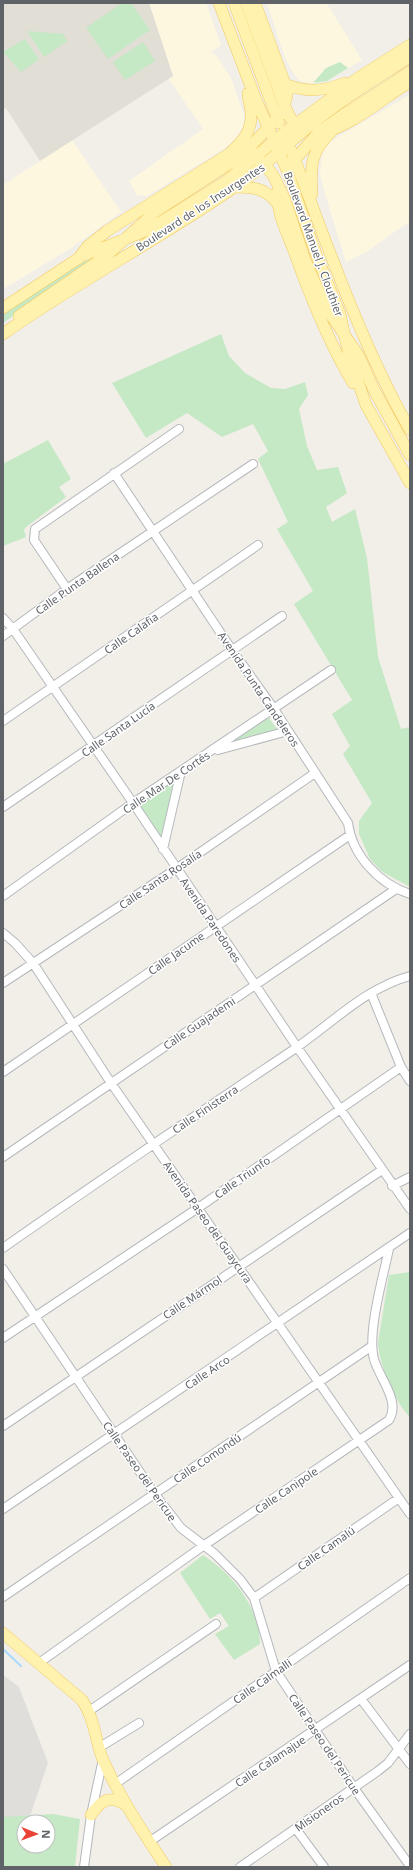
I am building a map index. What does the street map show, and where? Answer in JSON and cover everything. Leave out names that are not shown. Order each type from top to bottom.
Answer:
[{"type":"main road","name":"Boulevard Manuel J. Clouthier","points":[[219,3],[268,129],[287,170],[316,254],[340,314],[353,368],[366,405],[410,483]]},
{"type":"main road","name":"Boulevard Manuel J. Clouthier","points":[[234,3],[277,118],[313,204],[332,259],[397,407],[410,430]]},
{"type":"main road","points":[[246,3],[284,108],[301,127],[318,133],[333,130],[351,121],[410,82]]},
{"type":"main road","points":[[4,334],[22,312],[106,256],[155,212],[232,162],[246,151],[277,118],[284,108],[287,95],[285,84],[255,3]]},
{"type":"main road","name":"Boulevard de los Insurgentes","points":[[3,308],[78,259],[136,236],[158,224],[224,182],[261,161],[279,153],[289,144],[301,127],[358,78],[410,45]]},
{"type":"main road","name":"Boulevard de los Insurgentes","points":[[4,334],[74,288],[156,239],[235,187],[261,161],[274,142],[284,133],[301,127],[333,108],[410,57]]},
{"type":"main road","points":[[366,405],[340,360],[308,290],[278,204],[279,185],[295,159],[318,133],[410,72]]},
{"type":"main road","points":[[285,84],[301,90],[319,90],[328,89],[358,78]]},
{"type":"main road","points":[[78,259],[88,246],[108,231],[229,154],[243,141],[251,126],[251,116],[247,95],[249,82]]},
{"type":"main road","points":[[313,204],[313,157],[321,141],[333,130]]},
{"type":"main road","points":[[229,154],[246,151],[261,161],[279,185],[305,260],[326,308],[359,356],[373,388],[410,455]]},
{"type":"main road","points":[[235,187],[252,187],[261,189],[270,195],[278,204]]},
{"type":"main road","points":[[3,1633],[74,1691],[89,1711],[103,1759],[114,1784],[166,1867]]},
{"type":"main road","points":[[91,1815],[96,1806],[108,1800],[118,1800],[126,1804]]},
{"type":"street","points":[[67,589],[34,540],[35,529],[179,429]]},
{"type":"street","name":"Calle Punta Ballena","points":[[3,636],[67,589],[253,464]]},
{"type":"street","name":"Avenida Punta Candeleros","points":[[114,473],[152,532],[274,709],[348,823],[350,835],[366,864],[378,876],[396,889],[410,894]]},
{"type":"street","name":"Calle Calafia","points":[[3,721],[258,546]]},
{"type":"street","name":"Calle Santa Lucía","points":[[3,807],[282,616]]},
{"type":"street","name":"Avenida Paredones","points":[[3,618],[13,629],[133,803],[297,1047],[392,1186],[410,1209]]},
{"type":"street","name":"Calle Mar De Cortés","points":[[3,896],[133,803],[331,670]]},
{"type":"street","points":[[210,752],[288,731]]},
{"type":"street","points":[[163,849],[181,772]]},
{"type":"street","name":"Calle Santa Rosalía","points":[[3,983],[176,869],[315,773]]},
{"type":"street","name":"Calle Jacume","points":[[3,1072],[350,835]]},
{"type":"street","name":"Calle Guajademi","points":[[3,1157],[396,889]]},
{"type":"street","name":"Avenida Paseo del Guaycura","points":[[3,933],[15,942],[32,963],[72,1026],[111,1083],[410,1514]]},
{"type":"street","name":"Calle Finisterra","points":[[3,1248],[154,1143],[297,1047],[371,993],[410,976]]},
{"type":"street","points":[[371,993],[401,1067],[410,1081]]},
{"type":"street","name":"Calle Triunfo","points":[[3,1338],[198,1208],[401,1067]]},
{"type":"street","name":"Calle Mármol","points":[[3,1426],[382,1170]]},
{"type":"street","points":[[392,1186],[410,1177]]},
{"type":"street","name":"Calle Arco","points":[[3,1509],[410,1234]]},
{"type":"street","name":"Calle Canipole","points":[[39,1663],[204,1546],[385,1423],[392,1415],[392,1399],[374,1360],[372,1346],[376,1316],[389,1249]]},
{"type":"street","name":"Calle Paseo del Pericue","points":[[3,1269],[154,1493],[180,1528],[221,1559],[240,1578],[254,1598],[276,1671],[354,1788],[410,1866]]},
{"type":"street","name":"Calle Comondú","points":[[3,1597],[372,1346]]},
{"type":"street","name":"Calle Camalú","points":[[254,1598],[399,1498]]},
{"type":"street","name":"Calle Calmalli","points":[[114,1784],[410,1578]]},
{"type":"street","points":[[89,1711],[216,1624]]},
{"type":"street","name":"Calle Calamajue","points":[[149,1842],[410,1665]]},
{"type":"street","points":[[361,1699],[410,1764]]},
{"type":"street","points":[[100,1747],[139,1723]]},
{"type":"street","name":"Misioneros","points":[[240,1867],[378,1771],[399,1749],[410,1734]]},
{"type":"street","points":[[84,1867],[91,1815],[103,1759]]},
{"type":"street","points":[[296,1829],[324,1867]]},
{"type":"shaded area","points":[[3,3],[149,3],[173,76],[40,161],[6,108],[3,109]]},
{"type":"shaded area","points":[[149,3],[206,3],[221,45],[211,52],[216,55],[231,78],[244,115],[243,127],[235,139],[225,148],[147,196],[137,195],[129,181],[203,129],[169,79],[173,76]]},
{"type":"shaded area","points":[[267,3],[329,3],[327,4],[362,60],[327,81],[309,84],[298,79],[285,58]]},
{"type":"shaded area","points":[[409,95],[410,221],[366,252],[346,262],[320,175],[322,154],[326,145],[336,138]]},
{"type":"shaded area","points":[[72,140],[121,212],[71,248],[3,289],[3,185]]},
{"type":"shaded area","points":[[3,1675],[19,1687],[48,1763],[31,1814],[16,1814],[16,1818],[3,1819]]},
{"type":"green space","points":[[122,3],[131,3],[150,30],[108,59],[86,28]]},
{"type":"green space","points":[[27,31],[63,34],[67,41],[44,57]]},
{"type":"green space","points":[[25,39],[39,59],[21,72],[3,52]]},
{"type":"green space","points":[[143,42],[155,61],[125,80],[113,62]]},
{"type":"green space","points":[[340,62],[348,68],[327,81],[313,83],[326,68]]},
{"type":"green space","points":[[94,258],[3,323],[3,312],[84,262]]},
{"type":"green space","points":[[221,334],[229,356],[245,373],[271,388],[285,389],[305,382],[308,395],[299,409],[307,446],[317,470],[338,467],[347,493],[326,507],[332,522],[355,509],[367,558],[378,657],[401,729],[410,727],[410,887],[381,871],[370,859],[359,834],[359,821],[372,803],[343,754],[350,746],[332,714],[352,700],[294,604],[313,591],[277,529],[288,522],[258,459],[268,451],[253,424],[222,437],[187,413],[146,438],[112,383]]},
{"type":"green space","points":[[48,440],[71,479],[59,487],[66,497],[26,527],[24,530],[26,537],[3,546],[3,464]]},
{"type":"green space","points":[[268,717],[278,730],[227,745]]},
{"type":"green space","points":[[174,780],[162,838],[139,805]]},
{"type":"green space","points":[[410,1272],[409,1416],[398,1402],[393,1392],[381,1361],[378,1343],[389,1275]]},
{"type":"green space","points":[[203,1555],[234,1582],[249,1604],[255,1617],[260,1644],[234,1660],[215,1634],[229,1626],[220,1613],[210,1619],[180,1573]]},
{"type":"green space","points":[[56,1815],[80,1819],[75,1867],[3,1867],[3,1817],[16,1816],[16,1854],[56,1854]]},
{"type":"waterway","points":[[3,1649],[21,1666]]}]
